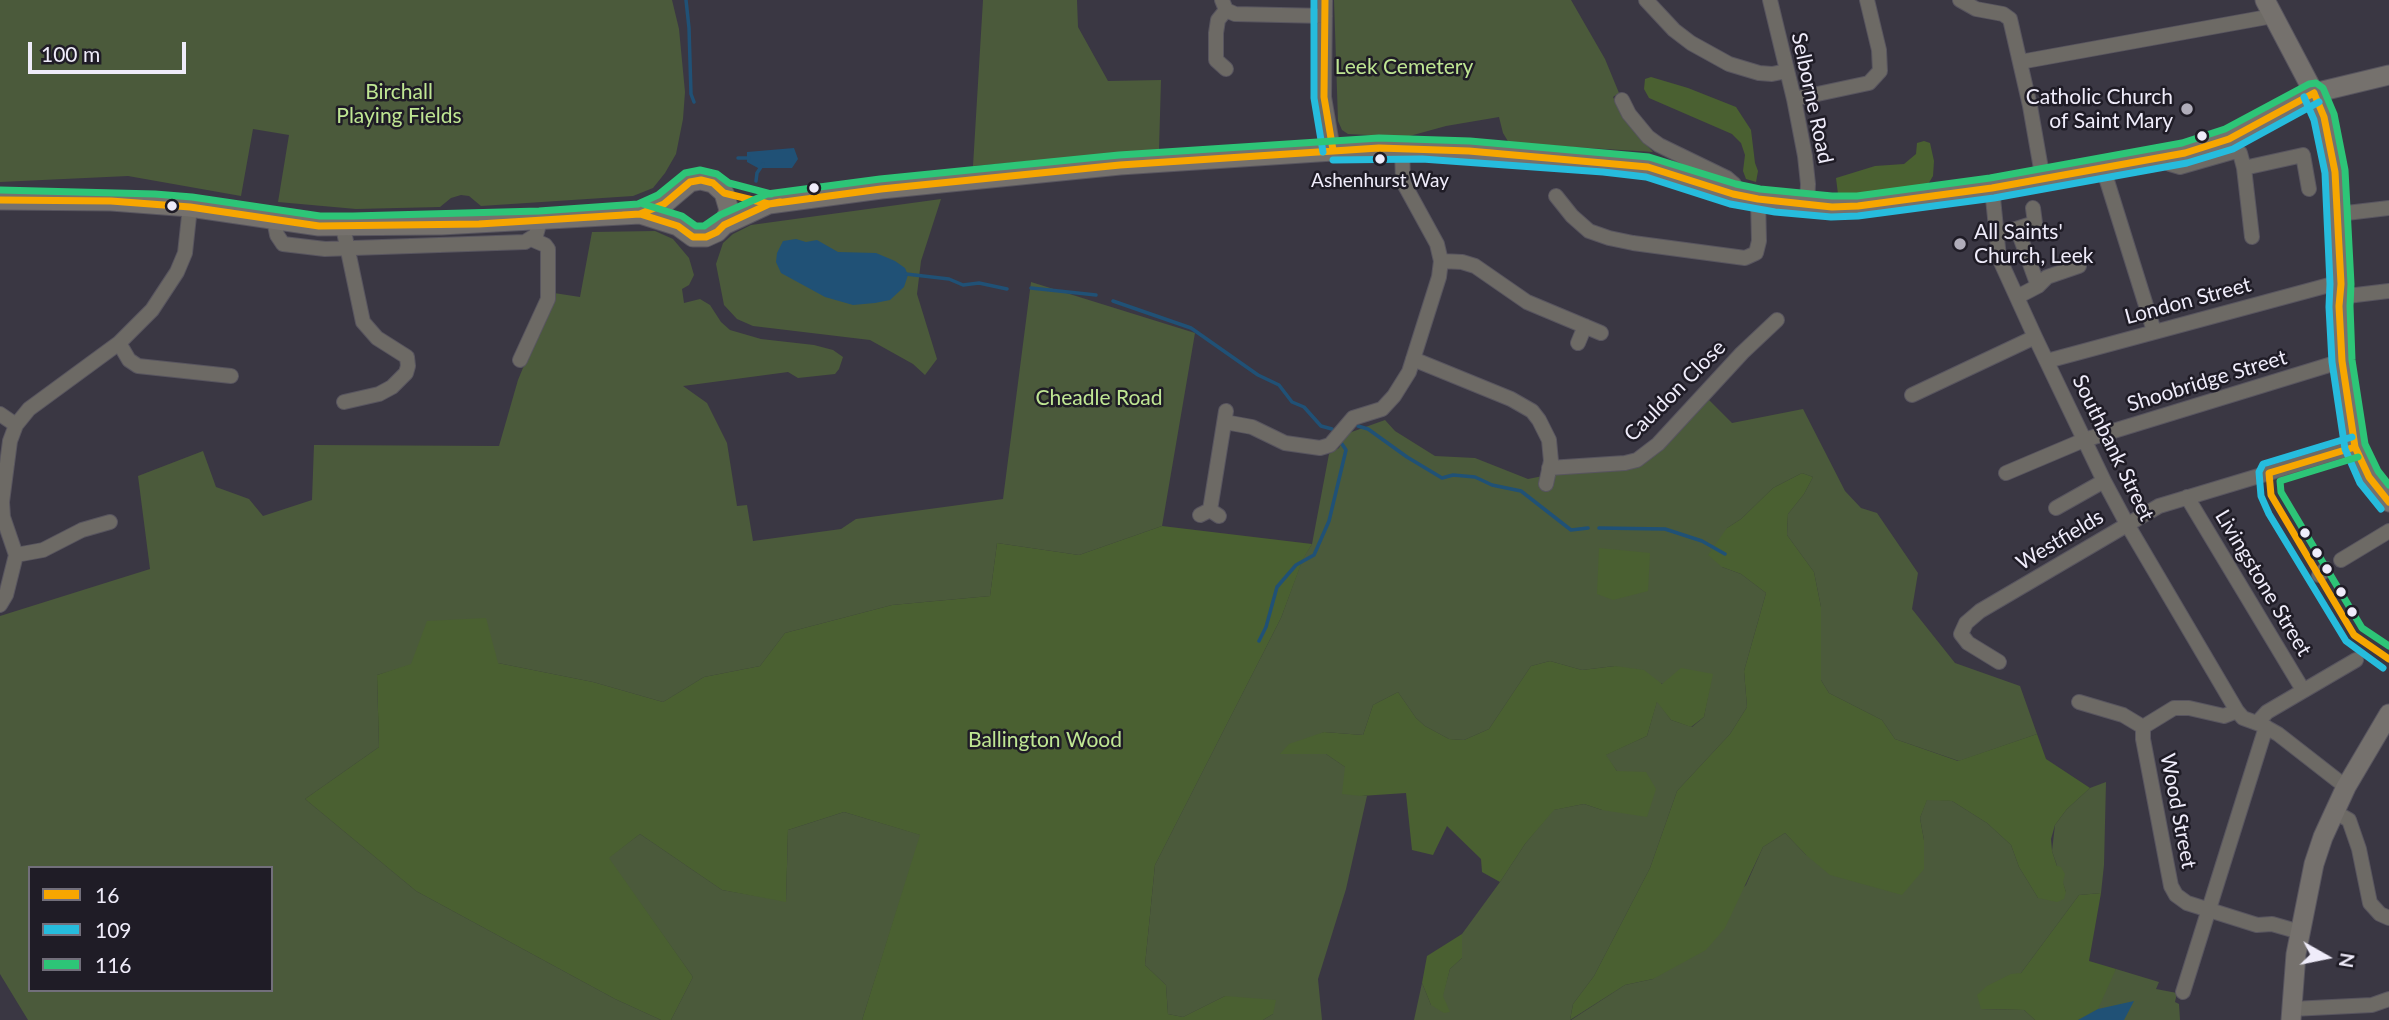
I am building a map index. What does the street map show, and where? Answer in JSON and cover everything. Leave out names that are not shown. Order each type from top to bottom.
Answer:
[{"type":"highway","points":[[2269,8],[2324,117],[2338,214],[2342,361],[2355,447],[2370,477],[2389,502]]},
{"type":"highway","points":[[674,198],[672,213],[678,226],[685,233],[698,237],[711,236],[724,225],[769,204],[892,188],[1120,165],[1332,150],[1402,148],[1648,167],[1758,199],[1807,205],[1857,206],[2043,180],[2169,157],[2229,139],[2314,93],[2389,75]]},
{"type":"highway","points":[[0,200],[111,201],[190,207],[319,226],[344,227],[540,221],[640,214],[674,198],[683,186],[695,180],[713,183],[724,193],[769,204]]},
{"type":"highway","points":[[724,193],[729,210],[724,225]]},
{"type":"highway","points":[[640,214],[678,226]]},
{"type":"highway","points":[[2292,1014],[2300,932],[2314,864],[2333,811],[2389,714]]},
{"type":"street","points":[[1325,0],[1324,97],[1332,150]]},
{"type":"street","points":[[1646,0],[1674,30],[1721,60],[1759,73],[1787,71]]},
{"type":"street","name":"Selborne Road","points":[[1770,0],[1805,156],[1807,205]]},
{"type":"street","points":[[1794,99],[1869,83],[1877,75],[1881,63],[1867,0]]},
{"type":"street","points":[[1960,0],[1976,9],[2010,19],[2030,106],[2043,180]]},
{"type":"street","points":[[1226,69],[1216,60],[1217,26],[1224,5],[1235,14],[1325,16]]},
{"type":"street","points":[[2020,62],[2269,8]]},
{"type":"street","points":[[1622,100],[1629,114],[1648,137],[1727,178],[1734,184],[1737,195]]},
{"type":"street","points":[[1209,514],[1226,416],[1285,443],[1320,448],[1330,445],[1353,418],[1382,409],[1394,397],[1409,372],[1439,277],[1441,261],[1437,244],[1403,182],[1402,148]]},
{"type":"street","points":[[2169,157],[2170,164],[2180,167],[2236,151],[2240,153],[2252,237]]},
{"type":"street","points":[[2244,168],[2303,155],[2309,189]]},
{"type":"street","points":[[2103,168],[2154,331]]},
{"type":"street","name":"Southbank Street","points":[[1992,188],[1999,258],[2035,337],[2127,524],[2237,712]]},
{"type":"street","points":[[1576,196],[1560,201],[1589,231],[1658,247],[1745,258],[1756,253],[1759,242],[1758,199]]},
{"type":"street","points":[[0,605],[6,595],[16,555],[3,517],[2,502],[10,441],[16,425],[29,409],[118,343],[152,310],[177,272],[185,253],[190,207]]},
{"type":"street","points":[[1997,236],[2035,223],[2033,208]]},
{"type":"street","points":[[2338,214],[2389,208]]},
{"type":"street","points":[[274,220],[277,235],[283,244],[325,249],[498,244],[531,239],[545,244],[548,249],[548,299],[520,360]]},
{"type":"street","points":[[531,239],[539,230],[540,221]]},
{"type":"street","points":[[344,227],[363,322],[377,338],[407,358],[406,373],[392,387],[379,394],[344,402]]},
{"type":"street","points":[[2021,239],[2038,286]]},
{"type":"street","points":[[1441,261],[1475,266],[1488,273],[1515,296],[1601,333]]},
{"type":"street","points":[[2017,297],[2038,286],[2048,277],[2079,266]]},
{"type":"street","name":"London Street","points":[[2047,361],[2333,284],[2340,290],[2389,291]]},
{"type":"street","name":"Cauldon Close","points":[[1549,468],[1637,460],[1658,444],[1742,353],[1777,320]]},
{"type":"street","points":[[1578,343],[1585,326]]},
{"type":"street","points":[[1912,395],[2035,337]]},
{"type":"street","points":[[118,343],[129,360],[138,366],[231,376]]},
{"type":"street","points":[[1413,359],[1511,399],[1532,411],[1546,432],[1550,449],[1546,484]]},
{"type":"street","name":"Shoobridge Street","points":[[2006,473],[2084,440],[2342,361]]},
{"type":"street","points":[[0,414],[16,425]]},
{"type":"street","name":"Westfields","points":[[1999,662],[1968,643],[1961,634],[1966,623],[1980,611],[2159,506],[2355,447]]},
{"type":"street","points":[[2056,508],[2104,481]]},
{"type":"street","name":"Livingstone Street","points":[[2188,497],[2303,690]]},
{"type":"street","points":[[16,555],[43,550],[82,530],[110,522]]},
{"type":"street","points":[[2341,560],[2389,531]]},
{"type":"street","points":[[2183,992],[2267,712],[2356,660]]},
{"type":"street","points":[[2079,702],[2123,715],[2143,727],[2174,708],[2189,708],[2224,716],[2237,712],[2304,752],[2346,787]]},
{"type":"street","name":"Wood Street","points":[[2143,727],[2171,886],[2181,900],[2257,925],[2272,924],[2300,932]]},
{"type":"street","points":[[2333,811],[2349,820],[2359,849],[2363,880],[2370,904],[2380,914],[2389,918]]},
{"type":"street","points":[[2292,1014],[2372,1005],[2389,999]]},
{"type":"green space","name":"Birchall Playing Fields","points":[[0,0],[672,0],[679,29],[685,92],[676,154],[653,188],[633,196],[481,206],[469,196],[461,195],[451,198],[440,207],[356,209],[278,202],[289,135],[253,129],[241,196],[128,176],[0,182]]},
{"type":"green space","points":[[983,0],[1077,0],[1078,27],[1108,81],[1161,80],[1159,150],[973,166]]},
{"type":"green space","name":"Leek Cemetery","points":[[1334,0],[1571,0],[1605,59],[1619,93],[1613,97],[1627,123],[1653,152],[1509,143],[1499,117],[1446,126],[1406,137],[1348,134],[1342,130],[1338,121]]},
{"type":"green space","points":[[1651,77],[1736,107],[1751,130],[1758,171],[1756,182],[1746,179],[1743,171],[1745,155],[1741,143],[1732,134],[1649,98],[1644,89],[1645,79]]},
{"type":"green space","points":[[1917,143],[1930,143],[1934,161],[1933,176],[1927,186],[1844,197],[1838,194],[1836,178],[1875,166],[1904,164],[1916,154]]},
{"type":"green space","points":[[941,199],[921,261],[917,294],[937,359],[925,375],[913,364],[870,340],[753,326],[737,319],[724,305],[716,264],[723,243],[733,234],[751,225]]},
{"type":"green space","name":"Cheadle Road","points":[[655,231],[673,239],[689,258],[694,275],[689,285],[682,289],[684,303],[700,299],[710,305],[730,330],[761,339],[814,345],[833,350],[843,357],[835,374],[798,378],[788,372],[683,386],[707,403],[727,443],[737,506],[747,505],[753,541],[841,529],[856,519],[1003,499],[1031,282],[1195,333],[1162,526],[1079,555],[997,543],[990,596],[892,605],[785,633],[760,666],[704,677],[663,702],[593,682],[498,663],[411,665],[377,675],[379,747],[305,799],[416,891],[615,999],[661,1020],[28,1020],[0,974],[0,616],[150,569],[138,476],[203,451],[216,487],[249,499],[263,516],[312,500],[314,445],[499,446],[518,380],[554,293],[580,297],[592,232]]},
{"type":"green space","points":[[1707,398],[1732,423],[1803,409],[1845,491],[1861,508],[1877,513],[1918,573],[1912,609],[1955,663],[2020,686],[2037,734],[1959,761],[1895,739],[1882,720],[1829,693],[1821,680],[1821,607],[1814,572],[1787,535],[1788,514],[1813,477],[1802,473],[1773,488],[1741,519],[1727,528],[1722,567],[1741,574],[1766,593],[1744,671],[1747,707],[1730,734],[1677,791],[1650,868],[1594,976],[1573,1004],[1570,1020],[1414,1020],[1422,983],[1431,1005],[1442,997],[1450,969],[1462,958],[1462,934],[1525,844],[1553,810],[1584,804],[1602,810],[1617,771],[1605,755],[1647,736],[1657,701],[1671,720],[1692,727],[1704,717],[1712,674],[1663,684],[1615,666],[1582,670],[1550,661],[1531,666],[1489,729],[1464,740],[1449,739],[1425,726],[1398,692],[1373,705],[1363,735],[1324,732],[1281,754],[1326,754],[1345,767],[1361,796],[1367,796],[1346,889],[1318,979],[1322,1020],[1263,1020],[1273,1014],[1225,996],[1183,1017],[1168,1014],[1166,985],[1145,965],[1155,865],[1281,618],[1303,558],[1312,544],[1329,454],[1339,448],[1346,434],[1385,420],[1395,431],[1435,456],[1475,458],[1528,479],[1553,474],[1627,468]]},
{"type":"green space","points":[[1802,473],[1813,477],[1788,514],[1787,535],[1814,572],[1821,607],[1821,680],[1829,693],[1882,720],[1895,739],[1958,761],[2037,734],[2046,759],[2090,788],[2067,809],[2055,825],[2051,839],[2057,866],[2061,867],[2065,874],[2064,899],[2057,902],[2038,898],[2019,867],[2011,845],[1987,823],[1952,801],[1927,800],[1920,818],[1924,840],[1924,869],[1902,895],[1830,875],[1785,833],[1763,847],[1725,928],[1706,950],[1653,979],[1625,985],[1570,1020],[1573,1004],[1594,976],[1650,868],[1677,791],[1730,734],[1747,707],[1744,671],[1766,593],[1741,574],[1722,567],[1708,555],[1727,528],[1741,519],[1773,488]]},
{"type":"green space","name":"Ballington Wood","points":[[1162,526],[1312,544],[1303,559],[1281,618],[1155,865],[1145,965],[1166,985],[1168,1014],[1183,1017],[1225,996],[1276,1000],[1273,1014],[1263,1020],[862,1020],[920,835],[844,812],[788,830],[786,902],[722,890],[640,834],[609,858],[693,977],[671,1020],[661,1020],[615,999],[416,891],[305,799],[379,747],[377,675],[411,664],[427,621],[486,618],[498,663],[593,682],[663,702],[704,677],[760,666],[785,633],[892,605],[990,596],[997,543],[1079,555]]},
{"type":"green space","points":[[1599,548],[1650,553],[1648,591],[1613,600],[1597,594]]},
{"type":"green space","points":[[1550,661],[1582,670],[1615,666],[1644,670],[1662,684],[1681,668],[1713,674],[1704,717],[1691,727],[1671,720],[1657,702],[1647,736],[1606,755],[1617,771],[1646,772],[1656,789],[1647,817],[1602,810],[1584,804],[1554,810],[1525,844],[1500,882],[1482,872],[1481,859],[1447,826],[1433,855],[1412,850],[1406,793],[1361,796],[1342,794],[1345,767],[1326,754],[1280,754],[1289,744],[1324,732],[1363,735],[1373,705],[1398,692],[1425,726],[1449,739],[1464,740],[1489,729],[1531,666]]},
{"type":"green space","points":[[2106,782],[2101,893],[2079,895],[2021,973],[1981,1009],[2024,1010],[2035,1020],[1571,1020],[1625,985],[1653,979],[1746,885],[1763,847],[1785,833],[1806,855],[1924,869],[1924,840],[1920,818],[1927,799],[1952,801],[1987,823],[2011,845],[2019,867],[2038,898],[2066,892],[2052,851],[2055,825],[2067,809],[2090,788]]},
{"type":"green space","points":[[844,812],[921,835],[862,1020],[671,1020],[693,977],[608,858],[640,834],[722,890],[786,901],[788,830]]},
{"type":"green space","points":[[2101,893],[2089,961],[2116,969],[2098,1009],[2078,1020],[2035,1020],[2024,1010],[1981,1009],[1977,995],[1987,986],[2011,974],[2021,973],[2079,895]]},
{"type":"green space","points":[[1462,934],[1462,958],[1450,969],[1443,996],[1450,1012],[1444,1013],[1431,1005],[1422,983],[1427,956]]},
{"type":"green space","points":[[2116,969],[2159,982],[2156,989],[2177,993],[2175,1002],[2179,1004],[2180,1020],[2078,1020]]},
{"type":"water","points":[[794,148],[798,159],[792,168],[758,168],[747,162],[747,152]]},
{"type":"water","points":[[796,239],[806,242],[817,240],[838,252],[876,253],[895,261],[905,268],[908,275],[904,287],[890,300],[875,303],[853,305],[825,297],[781,273],[776,262],[777,253],[783,241]]},
{"type":"water","points":[[2134,1001],[2124,1020],[2078,1020],[2098,1009]]},
{"type":"waterway","points":[[686,0],[691,94],[694,102]]},
{"type":"waterway","points":[[738,158],[749,158]]},
{"type":"waterway","points":[[756,181],[757,173],[763,164]]},
{"type":"waterway","points":[[906,274],[949,279],[963,285],[979,283],[1007,289]]},
{"type":"waterway","points":[[1031,288],[1096,295]]},
{"type":"waterway","points":[[1113,301],[1191,328],[1258,375],[1279,385],[1292,402],[1304,407],[1321,426],[1332,429]]},
{"type":"waterway","points":[[1358,426],[1368,429],[1442,478],[1453,475],[1475,477],[1492,485],[1521,491],[1571,530],[1588,528]]},
{"type":"waterway","points":[[1259,641],[1266,627],[1277,587],[1296,565],[1314,555],[1329,521],[1346,450],[1342,444]]},
{"type":"waterway","points":[[1599,528],[1665,529],[1702,541],[1725,554]]},
{"type":"transit line","name":"109","points":[[1314,0],[1314,98],[1323,152]]},
{"type":"transit line","name":"16","points":[[1325,0],[1324,97],[1333,150]]},
{"type":"transit line","name":"116","points":[[643,204],[682,216],[696,226],[704,226],[720,215],[767,194],[880,179],[1119,155],[1379,138],[1470,141],[1649,157],[1760,189],[1857,196],[1990,178],[2182,143],[2225,129],[2309,84],[2316,83],[2323,88],[2334,114],[2345,170],[2352,360],[2365,444],[2378,471],[2389,485]]},
{"type":"transit line","name":"16","points":[[2314,93],[2324,117],[2335,172],[2342,361],[2355,447],[2369,477],[2389,502]]},
{"type":"transit line","name":"16","points":[[0,200],[111,201],[190,207],[319,226],[479,224],[640,214],[664,204],[690,182],[701,180],[713,183],[724,193],[769,204],[881,189],[1120,165],[1379,148],[1469,151],[1648,167],[1733,194],[1758,199],[1832,207],[1858,206],[1992,188],[2185,153],[2229,139],[2314,93]]},
{"type":"transit line","name":"109","points":[[2304,97],[2314,120],[2325,173],[2332,362],[2345,449],[2360,483],[2381,509]]},
{"type":"transit line","name":"109","points":[[1333,160],[1422,159],[1603,172],[1646,177],[1730,204],[1775,212],[1831,217],[1858,216],[1994,198],[2187,163],[2233,149],[2319,102]]},
{"type":"transit line","name":"116","points":[[0,190],[192,197],[320,216],[539,211],[638,204],[658,195],[685,173],[700,170],[717,174],[729,183],[771,194]]},
{"type":"transit line","name":"16","points":[[623,215],[640,214],[678,226],[693,237],[706,237],[724,225],[769,204],[780,202]]},
{"type":"transit line","name":"109","points":[[2352,437],[2263,464],[2259,472],[2261,496],[2269,514],[2346,641],[2383,668]]},
{"type":"transit line","name":"16","points":[[2355,447],[2269,473],[2271,495],[2354,635],[2389,659]]},
{"type":"transit line","name":"116","points":[[2358,457],[2280,481],[2281,492],[2362,628],[2389,646]]},
{"type":"place","name":"Catholic Church of Saint Mary","points":[[2187,109]]},
{"type":"place","name":"Ashenhurst Way","points":[[1380,159]]},
{"type":"place","name":"All Saints' Church, Leek","points":[[1960,244]]}]
